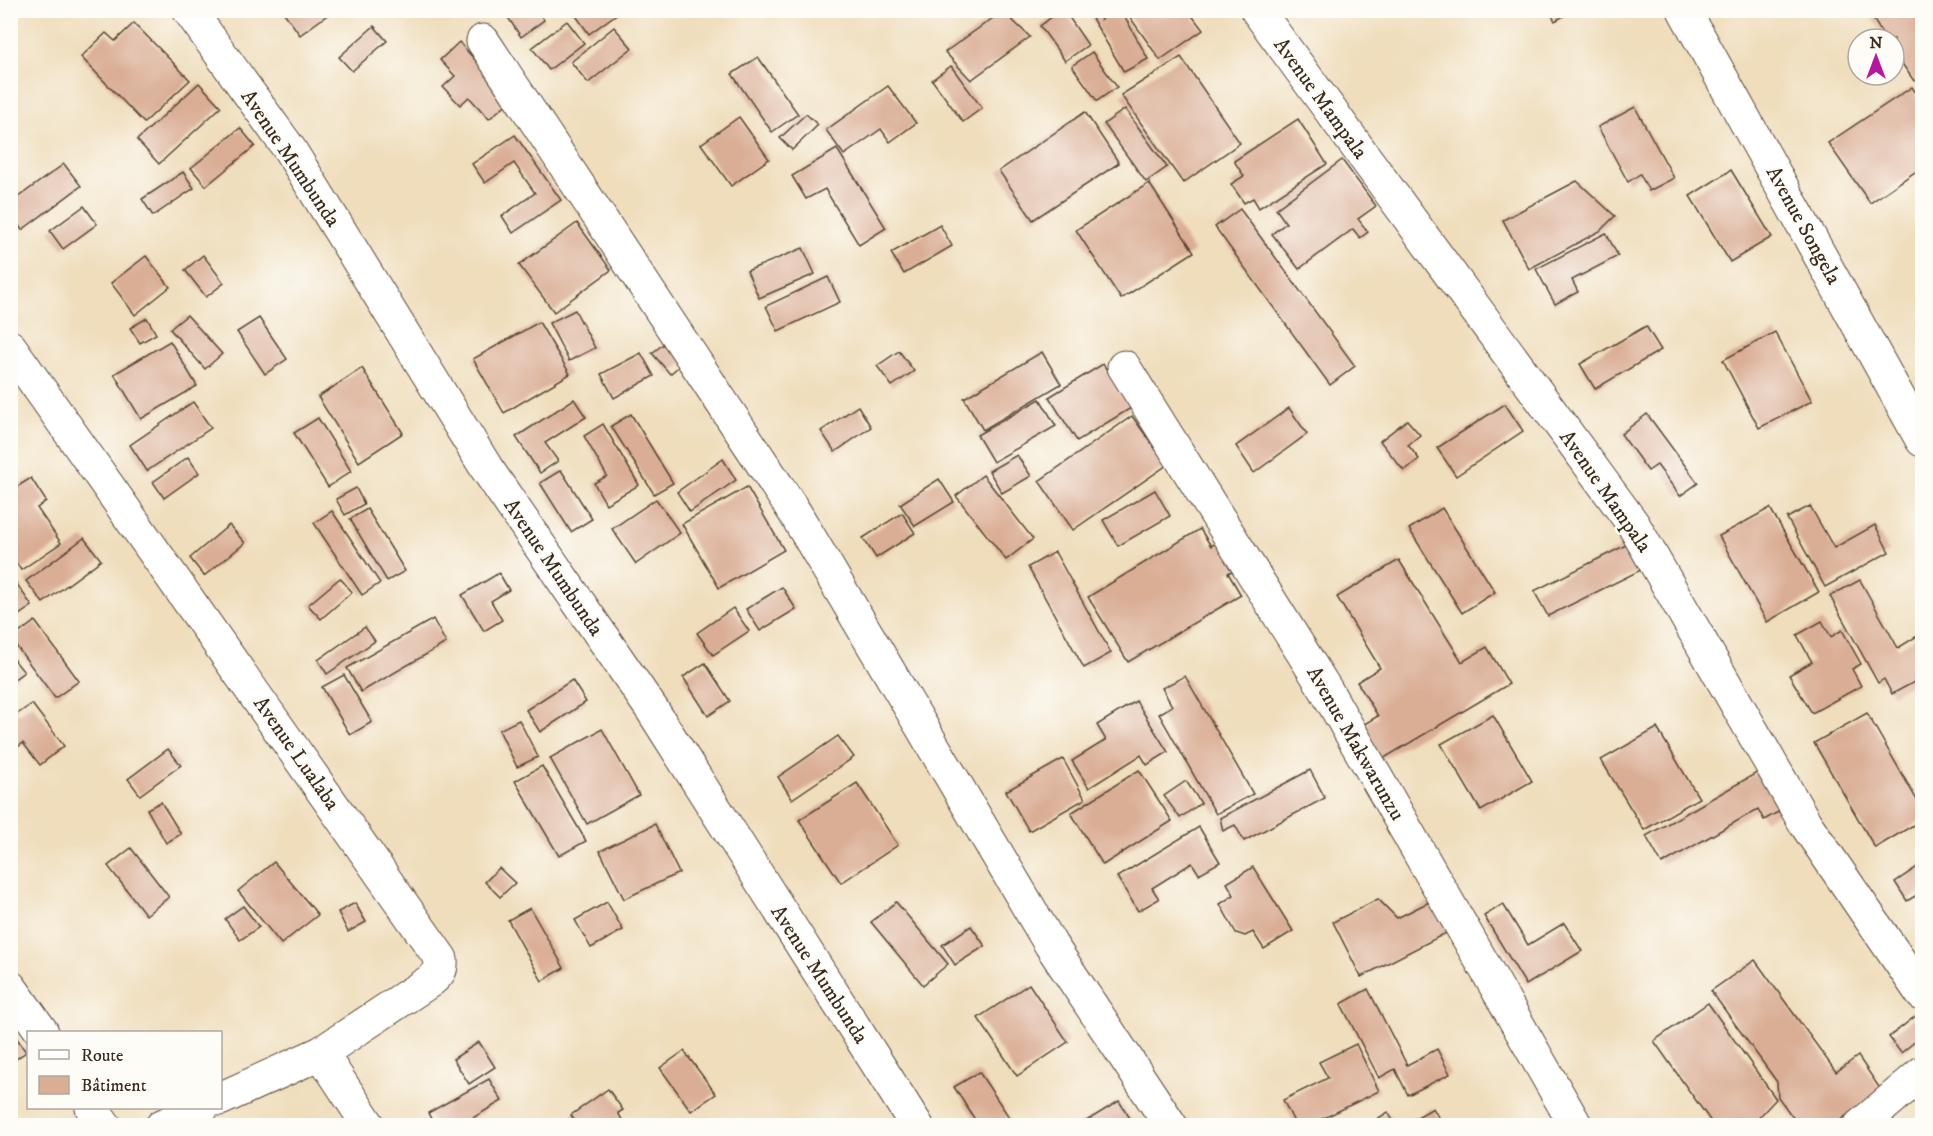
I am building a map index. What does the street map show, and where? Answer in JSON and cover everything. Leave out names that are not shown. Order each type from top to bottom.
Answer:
[{"type":"street","name":"Avenue Mumbunda","points":[[189,10],[290,150],[487,469],[653,711],[917,1125]]},
{"type":"street","name":"Avenue Mampala","points":[[1257,10],[1633,524],[1806,823],[1923,994]]},
{"type":"street","name":"Avenue Songela","points":[[1684,10],[1923,440]]},
{"type":"street","points":[[483,41],[795,513],[1051,945],[1172,1125]]},
{"type":"street","name":"Avenue Lualaba","points":[[10,347],[441,959],[442,968],[430,981],[321,1053],[222,1098]]},
{"type":"street","name":"Avenue Makwarunzu","points":[[1124,367],[1326,690],[1576,1125]]},
{"type":"street","points":[[10,987],[41,1031]]},
{"type":"street","points":[[321,1053],[369,1125]]},
{"type":"street","points":[[1860,1125],[1923,1073]]},
{"type":"street","points":[[93,1109],[105,1125]]},
{"type":"street","points":[[162,1125],[198,1109]]},
{"type":"building","points":[[282,10],[334,10],[300,35]]},
{"type":"building","points":[[503,10],[537,10],[544,20],[521,37]]},
{"type":"building","points":[[578,10],[622,10],[589,34],[574,13]]},
{"type":"building","points":[[1064,10],[1088,45],[1065,61],[1040,26]]},
{"type":"building","points":[[1087,10],[1113,10],[1100,20],[1121,10],[1148,59],[1124,72]]},
{"type":"building","points":[[1131,10],[1203,10],[1193,17],[1203,30],[1160,60],[1127,13]]},
{"type":"building","points":[[1549,10],[1574,10],[1555,21]]},
{"type":"building","points":[[1867,10],[1922,10],[1922,75],[1914,81],[1906,69],[1906,27],[1878,27]]},
{"type":"building","points":[[1003,11],[1030,37],[971,80],[945,52]]},
{"type":"building","points":[[567,21],[584,43],[549,70],[532,48]]},
{"type":"building","points":[[134,23],[190,80],[144,123],[81,57],[106,33],[115,41]]},
{"type":"building","points":[[374,26],[387,41],[352,71],[339,57]]},
{"type":"building","points":[[614,27],[632,48],[588,83],[571,62]]},
{"type":"building","points":[[459,42],[511,100],[489,119],[469,97],[460,105],[443,87],[455,76],[440,60]]},
{"type":"building","points":[[1092,52],[1117,87],[1097,101],[1072,66]]},
{"type":"building","points":[[758,57],[798,114],[772,132],[732,74]]},
{"type":"building","points":[[1181,57],[1240,143],[1183,183],[1121,95]]},
{"type":"building","points":[[951,66],[982,108],[963,122],[932,80]]},
{"type":"building","points":[[199,83],[221,107],[159,164],[137,140]]},
{"type":"building","points":[[888,86],[916,123],[890,142],[881,129],[844,155],[826,130]]},
{"type":"building","points":[[1912,87],[1922,102],[1922,167],[1870,203],[1828,143]]},
{"type":"building","points":[[1635,107],[1674,178],[1649,191],[1640,174],[1628,182],[1598,127]]},
{"type":"building","points":[[1125,109],[1167,167],[1146,182],[1104,124]]},
{"type":"building","points":[[1085,112],[1119,163],[1033,220],[999,171]]},
{"type":"building","points":[[806,114],[818,125],[792,150],[780,138]]},
{"type":"building","points":[[739,117],[769,159],[731,186],[701,144]]},
{"type":"building","points":[[1298,119],[1327,164],[1259,208],[1253,198],[1244,203],[1231,184],[1244,176],[1234,161]]},
{"type":"building","points":[[240,128],[255,146],[206,186],[191,168]]},
{"type":"building","points":[[515,135],[561,200],[513,233],[502,216],[535,193],[514,163],[485,183],[472,164]]},
{"type":"building","points":[[837,149],[886,228],[859,245],[825,189],[806,199],[792,176]]},
{"type":"building","points":[[1342,160],[1376,206],[1358,219],[1368,232],[1360,238],[1353,229],[1299,269],[1272,234],[1286,223],[1276,209]]},
{"type":"building","points":[[64,164],[81,186],[22,230],[10,214],[10,203]]},
{"type":"building","points":[[1731,170],[1772,237],[1730,262],[1690,196]]},
{"type":"building","points":[[183,172],[194,188],[153,216],[142,199]]},
{"type":"building","points":[[1577,181],[1615,216],[1600,231],[1529,269],[1503,220]]},
{"type":"building","points":[[1149,183],[1194,252],[1121,299],[1076,230]]},
{"type":"building","points":[[84,206],[97,224],[63,249],[50,231]]},
{"type":"building","points":[[1240,209],[1355,366],[1330,385],[1215,227]]},
{"type":"building","points":[[577,223],[611,270],[554,312],[519,265]]},
{"type":"building","points":[[940,225],[952,246],[904,274],[891,253]]},
{"type":"building","points":[[1606,233],[1618,256],[1572,280],[1578,292],[1555,304],[1536,269]]},
{"type":"building","points":[[803,248],[815,274],[759,298],[747,271]]},
{"type":"building","points":[[203,255],[224,283],[206,297],[185,270]]},
{"type":"building","points":[[146,256],[170,287],[135,315],[111,283]]},
{"type":"building","points":[[828,277],[840,302],[778,331],[766,306]]},
{"type":"building","points":[[575,310],[595,348],[569,361],[549,323]]},
{"type":"building","points":[[187,315],[222,354],[205,369],[170,329]]},
{"type":"building","points":[[147,318],[156,334],[140,343],[130,328]]},
{"type":"building","points":[[259,318],[287,359],[265,374],[237,332]]},
{"type":"building","points":[[539,322],[570,374],[504,413],[473,359]]},
{"type":"building","points":[[1646,326],[1661,350],[1595,389],[1580,364]]},
{"type":"building","points":[[1775,332],[1812,401],[1759,428],[1723,360]]},
{"type":"building","points":[[670,339],[686,360],[670,374],[652,353]]},
{"type":"building","points":[[170,341],[197,386],[141,419],[114,374]]},
{"type":"building","points":[[899,351],[914,371],[892,386],[877,366]]},
{"type":"building","points":[[1042,352],[1061,384],[983,430],[964,398]]},
{"type":"building","points":[[641,353],[654,376],[614,398],[601,374]]},
{"type":"building","points":[[1103,364],[1131,408],[1077,441],[1049,397]]},
{"type":"building","points":[[362,368],[403,433],[359,462],[318,397]]},
{"type":"building","points":[[574,399],[586,417],[545,443],[558,461],[540,473],[516,437]]},
{"type":"building","points":[[1040,399],[1056,426],[993,462],[977,435]]},
{"type":"building","points":[[193,402],[211,428],[147,471],[130,445]]},
{"type":"building","points":[[1505,404],[1523,431],[1456,476],[1437,448]]},
{"type":"building","points":[[858,406],[871,427],[835,452],[821,431]]},
{"type":"building","points":[[1289,408],[1307,434],[1254,473],[1236,446]]},
{"type":"building","points":[[631,414],[673,483],[654,494],[611,426]]},
{"type":"building","points":[[1647,414],[1698,483],[1680,496],[1657,465],[1648,471],[1621,434]]},
{"type":"building","points":[[1132,416],[1167,465],[1073,530],[1039,481]]},
{"type":"building","points":[[318,418],[351,471],[328,487],[294,433]]},
{"type":"building","points":[[1407,420],[1420,435],[1408,445],[1419,459],[1404,471],[1380,441]]},
{"type":"building","points":[[603,424],[639,485],[606,504],[594,483],[607,476],[584,436]]},
{"type":"building","points":[[1017,455],[1031,476],[1002,493],[989,471]]},
{"type":"building","points":[[188,457],[199,473],[164,498],[153,482]]},
{"type":"building","points":[[723,459],[736,480],[690,512],[677,492]]},
{"type":"building","points":[[561,470],[592,519],[571,532],[540,483]]},
{"type":"building","points":[[983,475],[1033,539],[1006,560],[956,496]]},
{"type":"building","points":[[31,478],[46,501],[37,508],[61,543],[21,570],[10,554],[10,491]]},
{"type":"building","points":[[939,479],[954,502],[915,526],[900,504]]},
{"type":"building","points":[[747,487],[784,550],[719,588],[682,524]]},
{"type":"building","points":[[356,488],[364,504],[345,515],[336,499]]},
{"type":"building","points":[[1155,490],[1170,516],[1118,546],[1103,520]]},
{"type":"building","points":[[656,499],[680,533],[636,564],[612,529]]},
{"type":"building","points":[[1810,506],[1834,548],[1875,525],[1889,552],[1825,587],[1787,518]]},
{"type":"building","points":[[1442,508],[1495,592],[1462,613],[1409,529]]},
{"type":"building","points":[[1770,508],[1819,592],[1767,622],[1719,536]]},
{"type":"building","points":[[367,509],[405,571],[387,581],[350,519]]},
{"type":"building","points":[[332,511],[380,583],[362,595],[314,523]]},
{"type":"building","points":[[902,513],[915,533],[876,558],[863,538]]},
{"type":"building","points":[[229,525],[245,543],[204,576],[190,558]]},
{"type":"building","points":[[1200,529],[1211,546],[1225,538],[1242,565],[1228,573],[1241,595],[1128,662],[1088,597]]},
{"type":"building","points":[[84,538],[101,560],[43,603],[26,581]]},
{"type":"building","points":[[1634,541],[1647,567],[1548,616],[1534,591]]},
{"type":"building","points":[[1055,552],[1111,653],[1084,668],[1028,567]]},
{"type":"building","points":[[1399,560],[1462,662],[1487,647],[1509,684],[1381,760],[1361,726],[1378,716],[1357,682],[1380,668],[1337,597]]},
{"type":"building","points":[[499,573],[509,590],[491,601],[502,620],[484,631],[462,595]]},
{"type":"building","points":[[10,574],[32,606],[10,621]]},
{"type":"building","points":[[340,578],[352,592],[321,619],[308,605]]},
{"type":"building","points":[[1860,580],[1898,648],[1922,633],[1922,678],[1892,694],[1884,679],[1878,683],[1830,596]]},
{"type":"building","points":[[782,587],[796,609],[760,631],[746,609]]},
{"type":"building","points":[[733,608],[749,631],[713,655],[697,633]]},
{"type":"building","points":[[433,619],[446,643],[361,692],[347,668]]},
{"type":"building","points":[[35,621],[79,681],[55,698],[11,639]]},
{"type":"building","points":[[1822,621],[1831,637],[1842,630],[1861,664],[1852,669],[1861,686],[1812,713],[1789,675],[1812,662],[1797,635]]},
{"type":"building","points":[[365,627],[375,641],[327,674],[318,660]]},
{"type":"building","points":[[10,655],[24,672],[10,682]]},
{"type":"building","points":[[705,663],[730,701],[708,716],[683,677]]},
{"type":"building","points":[[344,675],[372,722],[350,735],[322,687]]},
{"type":"building","points":[[1185,676],[1253,794],[1216,814],[1159,714],[1172,706],[1162,688]]},
{"type":"building","points":[[572,680],[586,702],[540,732],[526,710]]},
{"type":"building","points":[[1136,701],[1168,752],[1147,765],[1141,755],[1089,788],[1072,761],[1106,740],[1097,725]]},
{"type":"building","points":[[32,704],[64,746],[40,765],[23,743],[10,753],[10,719]]},
{"type":"building","points":[[1867,713],[1922,809],[1922,820],[1875,848],[1814,743]]},
{"type":"building","points":[[1493,715],[1532,781],[1481,811],[1441,744]]},
{"type":"building","points":[[519,720],[538,757],[517,767],[499,730]]},
{"type":"building","points":[[1657,728],[1699,798],[1644,830],[1601,760]]},
{"type":"building","points":[[602,729],[639,795],[587,824],[550,758]]},
{"type":"building","points":[[838,736],[854,757],[792,799],[778,777]]},
{"type":"building","points":[[168,749],[181,765],[140,795],[128,779]]},
{"type":"building","points":[[1063,759],[1085,799],[1029,831],[1006,791]]},
{"type":"building","points":[[542,766],[586,841],[559,856],[515,781]]},
{"type":"building","points":[[1767,767],[1789,806],[1764,820],[1758,809],[1662,864],[1646,836]]},
{"type":"building","points":[[1139,770],[1172,821],[1103,865],[1071,813]]},
{"type":"building","points":[[1310,770],[1325,798],[1244,841],[1235,825],[1223,831],[1220,818]]},
{"type":"building","points":[[1186,781],[1201,803],[1180,818],[1164,796]]},
{"type":"building","points":[[857,783],[898,845],[841,883],[799,820]]},
{"type":"building","points":[[161,802],[181,834],[166,843],[147,809]]},
{"type":"building","points":[[655,824],[679,873],[624,899],[600,851]]},
{"type":"building","points":[[1199,827],[1220,862],[1199,874],[1192,863],[1152,888],[1159,899],[1138,911],[1117,877]]},
{"type":"building","points":[[131,848],[169,897],[146,915],[108,866]]},
{"type":"building","points":[[274,862],[318,915],[281,944],[238,891]]},
{"type":"building","points":[[1922,864],[1922,892],[1907,901],[1895,882]]},
{"type":"building","points":[[1253,867],[1293,931],[1264,949],[1253,932],[1245,936],[1236,933],[1220,904],[1234,895],[1227,883]]},
{"type":"building","points":[[499,868],[515,883],[500,897],[485,882]]},
{"type":"building","points":[[1437,898],[1454,929],[1361,977],[1333,922],[1378,899],[1397,918]]},
{"type":"building","points":[[607,902],[623,930],[591,948],[575,920]]},
{"type":"building","points":[[896,902],[948,964],[923,985],[871,922]]},
{"type":"building","points":[[355,903],[366,922],[348,932],[338,912]]},
{"type":"building","points":[[1503,904],[1528,945],[1564,923],[1582,951],[1526,985],[1484,916]]},
{"type":"building","points":[[243,906],[259,927],[240,940],[225,919]]},
{"type":"building","points":[[530,908],[564,968],[542,981],[508,920]]},
{"type":"building","points":[[971,926],[985,946],[955,965],[942,945]]},
{"type":"building","points":[[1755,960],[1836,1072],[1858,1056],[1881,1090],[1832,1126],[1799,1126],[1778,1097],[1777,1082],[1711,991]]},
{"type":"building","points":[[1029,984],[1068,1042],[1017,1076],[978,1018]]},
{"type":"building","points":[[1368,989],[1407,1065],[1437,1049],[1450,1074],[1408,1095],[1395,1069],[1379,1078],[1341,1004]]},
{"type":"building","points":[[1708,1003],[1776,1099],[1751,1126],[1714,1126],[1654,1041]]},
{"type":"building","points":[[1922,1011],[1922,1036],[1901,1053],[1889,1037]]},
{"type":"building","points":[[10,1028],[26,1052],[10,1063]]},
{"type":"building","points":[[479,1042],[495,1067],[469,1084],[453,1059]]},
{"type":"building","points":[[1356,1044],[1379,1091],[1308,1126],[1296,1126],[1283,1100],[1328,1078],[1319,1062]]},
{"type":"building","points":[[684,1051],[716,1094],[691,1111],[660,1068]]},
{"type":"building","points":[[979,1072],[1009,1117],[995,1126],[979,1126],[954,1087]]},
{"type":"building","points":[[489,1079],[502,1101],[459,1126],[435,1126],[428,1113]]},
{"type":"building","points":[[608,1089],[623,1110],[618,1113],[626,1126],[578,1126],[571,1115]]},
{"type":"building","points":[[1119,1101],[1135,1126],[1078,1126]]},
{"type":"building","points":[[1433,1108],[1443,1126],[1406,1126],[1405,1124]]},
{"type":"building","points":[[1388,1112],[1396,1126],[1366,1126]]}]
